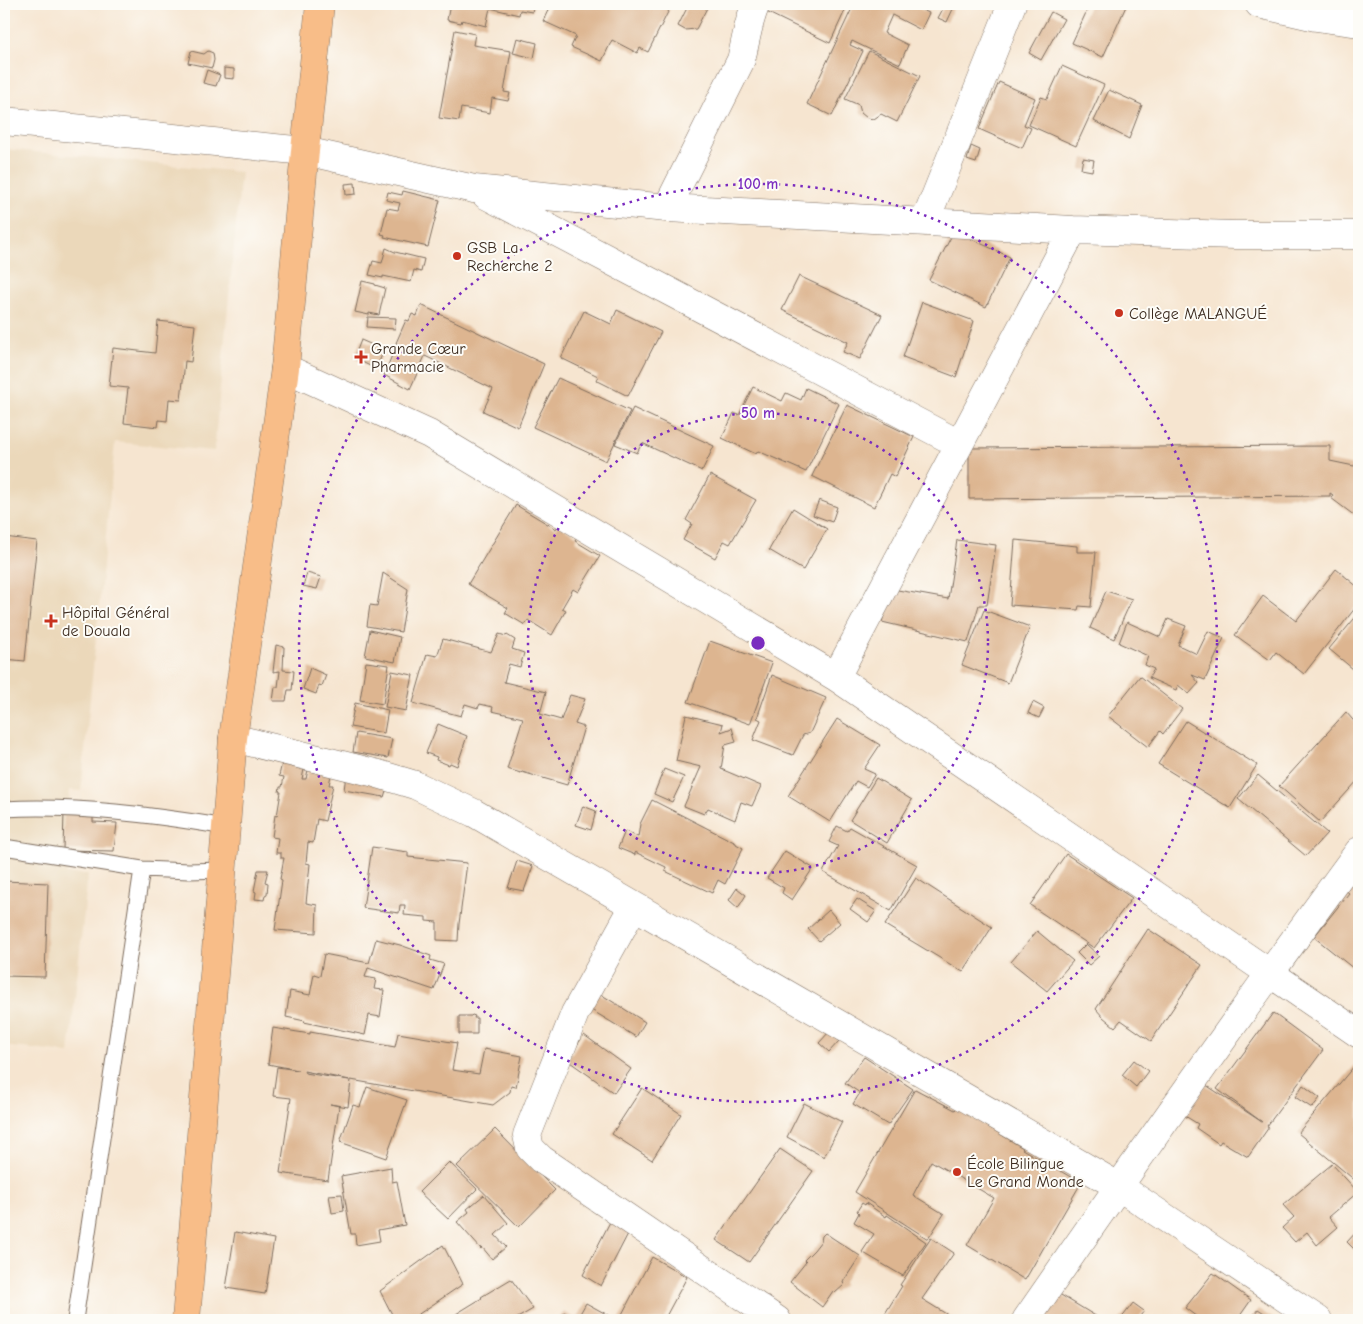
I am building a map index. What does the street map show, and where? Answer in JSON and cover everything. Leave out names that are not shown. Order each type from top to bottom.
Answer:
[{"type":"main road","points":[[186,1320],[232,738],[284,368],[320,4]]},
{"type":"street","points":[[667,208],[741,60],[756,4]]},
{"type":"street","points":[[925,222],[1012,4]]},
{"type":"street","points":[[1259,4],[1316,18],[1359,23]]},
{"type":"street","points":[[4,122],[305,151],[474,189],[667,208],[1073,230],[1235,235],[1359,235]]},
{"type":"street","points":[[474,189],[959,444]]},
{"type":"street","points":[[836,677],[1073,230]]},
{"type":"street","points":[[284,368],[430,434],[836,677],[1359,1034]]},
{"type":"street","points":[[232,738],[375,773],[415,786],[474,813],[1118,1186],[1318,1320]]},
{"type":"street","points":[[1026,1320],[1118,1186],[1359,852]]},
{"type":"street","points":[[634,906],[575,1013],[527,1135],[530,1148],[540,1159],[777,1320]]},
{"type":"lane","points":[[4,809],[28,808],[116,812],[151,815],[226,827]]},
{"type":"lane","points":[[4,847],[142,869],[222,870]]},
{"type":"lane","points":[[75,1320],[142,869]]},
{"type":"shaded area","name":"Hôpital Général de Douala","points":[[4,149],[241,172],[214,451],[115,442],[81,791],[70,790],[68,812],[67,874],[88,874],[69,1053],[4,1046]]},
{"type":"building","points":[[450,4],[534,4],[532,12],[520,10],[519,15],[490,8],[486,26],[462,20],[461,23],[447,20]]},
{"type":"building","points":[[551,4],[672,4],[648,52],[640,48],[637,53],[612,40],[602,61],[571,47],[576,36],[543,21]]},
{"type":"building","points":[[689,4],[709,4],[696,29],[685,30],[678,26]]},
{"type":"building","points":[[758,4],[848,4],[830,43],[756,7]]},
{"type":"building","points":[[854,4],[909,4],[929,13],[921,30],[892,15],[884,33],[908,45],[900,64],[852,41],[850,45],[863,51],[832,116],[807,104]]},
{"type":"building","points":[[1090,4],[1127,4],[1103,57],[1072,43]]},
{"type":"building","points":[[945,5],[953,9],[947,22],[938,18]]},
{"type":"building","points":[[1051,12],[1064,19],[1041,60],[1029,53]]},
{"type":"building","points":[[455,30],[475,34],[473,45],[511,51],[504,92],[510,93],[508,101],[492,98],[490,113],[461,108],[459,121],[439,118]]},
{"type":"building","points":[[517,38],[537,43],[534,58],[513,53]]},
{"type":"building","points":[[191,51],[204,54],[208,51],[213,53],[212,68],[188,63]]},
{"type":"building","points":[[869,51],[920,76],[897,122],[881,114],[874,119],[867,118],[861,113],[859,105],[845,99]]},
{"type":"building","points":[[1062,66],[1104,85],[1076,146],[1029,125],[1041,97],[1047,99]]},
{"type":"building","points":[[224,68],[234,69],[234,79],[224,78]]},
{"type":"building","points":[[207,70],[220,75],[216,86],[203,83]]},
{"type":"building","points":[[999,82],[1035,98],[1024,125],[1031,128],[1022,148],[979,129]]},
{"type":"building","points":[[1109,90],[1142,105],[1129,139],[1094,121]]},
{"type":"building","points":[[971,146],[980,150],[976,163],[967,160]]},
{"type":"building","points":[[1083,158],[1094,160],[1092,171],[1081,169]]},
{"type":"building","points":[[355,183],[356,194],[346,195],[345,184]]},
{"type":"building","points":[[403,191],[440,200],[428,247],[384,237],[385,235],[381,234],[387,208],[398,210],[400,203],[386,200],[388,192],[402,195]]},
{"type":"building","points":[[954,231],[1010,257],[986,307],[929,280]]},
{"type":"building","points":[[386,248],[424,259],[421,272],[414,270],[411,282],[369,275],[373,261],[382,263]]},
{"type":"building","points":[[799,276],[882,315],[860,359],[843,352],[848,342],[782,310]]},
{"type":"building","points":[[362,281],[385,288],[379,315],[355,312]]},
{"type":"building","points":[[922,302],[974,321],[956,377],[903,357]]},
{"type":"building","points":[[421,305],[544,364],[518,427],[483,411],[493,389],[425,356],[410,389],[384,375],[406,320],[409,321],[412,314],[417,316]]},
{"type":"building","points":[[617,310],[661,332],[628,396],[596,380],[598,376],[561,358],[584,311],[611,324]]},
{"type":"building","points":[[368,317],[396,318],[395,329],[367,327]]},
{"type":"building","points":[[158,321],[195,325],[191,362],[185,361],[181,400],[169,399],[167,421],[159,420],[158,427],[124,423],[128,388],[109,386],[113,348],[155,353]]},
{"type":"building","points":[[361,340],[384,350],[376,369],[354,358]]},
{"type":"building","points":[[558,378],[630,411],[606,461],[533,427]]},
{"type":"building","points":[[753,387],[782,401],[786,393],[801,400],[806,388],[839,404],[806,472],[758,451],[756,454],[722,438],[734,413],[739,415]]},
{"type":"building","points":[[847,405],[914,437],[895,477],[890,474],[874,507],[812,476]]},
{"type":"building","points":[[633,408],[714,446],[702,471],[642,443],[637,453],[615,444]]},
{"type":"building","points":[[1330,446],[1330,461],[1354,466],[1359,460],[1359,519],[1331,498],[1333,495],[1330,493],[1330,496],[969,499],[969,448]]},
{"type":"building","points":[[710,475],[756,500],[730,544],[724,541],[715,558],[683,540],[692,524],[686,520]]},
{"type":"building","points":[[819,500],[837,507],[832,522],[813,515]]},
{"type":"building","points":[[516,505],[556,529],[558,525],[578,536],[575,541],[600,556],[578,592],[573,589],[562,608],[566,610],[552,635],[528,620],[525,625],[505,613],[508,608],[468,584]]},
{"type":"building","points":[[793,508],[827,529],[803,570],[769,550]]},
{"type":"building","points":[[4,537],[37,541],[25,661],[4,659]]},
{"type":"building","points":[[957,540],[996,545],[987,605],[979,605],[968,642],[882,622],[892,589],[948,599]]},
{"type":"building","points":[[1015,540],[1077,546],[1077,552],[1096,552],[1091,607],[1079,606],[1078,610],[1010,605]]},
{"type":"building","points":[[1336,569],[1359,588],[1359,603],[1304,674],[1276,652],[1270,660],[1235,635],[1263,596],[1296,621]]},
{"type":"building","points":[[307,573],[321,577],[317,589],[303,586]]},
{"type":"building","points":[[383,573],[408,589],[401,632],[367,626],[370,605],[377,606]]},
{"type":"building","points":[[1106,591],[1132,599],[1114,639],[1090,628]]},
{"type":"building","points":[[984,610],[1030,627],[1008,683],[962,665]]},
{"type":"building","points":[[1359,613],[1359,674],[1329,649]]},
{"type":"building","points":[[1168,619],[1186,626],[1178,645],[1197,654],[1208,631],[1224,638],[1205,680],[1192,675],[1199,683],[1189,694],[1178,685],[1176,690],[1149,678],[1154,669],[1145,665],[1148,656],[1119,643],[1127,622],[1160,637]]},
{"type":"building","points":[[370,630],[400,637],[395,662],[365,656]]},
{"type":"building","points":[[499,634],[507,635],[515,640],[512,649],[524,653],[520,667],[509,664],[504,682],[546,692],[540,714],[561,720],[570,695],[585,699],[575,724],[584,727],[567,785],[507,769],[523,718],[492,711],[493,707],[480,704],[478,708],[465,704],[461,716],[413,703],[427,654],[437,656],[443,639],[491,652]]},
{"type":"building","points":[[710,641],[772,663],[750,724],[688,702]]},
{"type":"building","points":[[276,645],[284,647],[283,670],[294,671],[292,690],[288,690],[286,701],[273,701],[275,687],[278,687],[280,671],[273,672]]},
{"type":"building","points":[[366,662],[389,665],[383,704],[360,700]]},
{"type":"building","points":[[310,668],[326,675],[322,686],[319,685],[316,694],[303,689]]},
{"type":"building","points":[[392,671],[413,675],[406,711],[385,707]]},
{"type":"building","points":[[772,675],[826,698],[810,733],[803,735],[793,755],[753,740],[761,720],[757,718]]},
{"type":"building","points":[[1140,676],[1182,709],[1163,734],[1160,731],[1148,747],[1108,716]]},
{"type":"building","points":[[1033,702],[1044,708],[1039,718],[1028,713]]},
{"type":"building","points":[[355,703],[388,710],[384,733],[350,727]]},
{"type":"building","points":[[1346,712],[1359,727],[1359,779],[1320,822],[1279,786]]},
{"type":"building","points":[[686,715],[723,724],[721,732],[732,728],[736,742],[725,745],[721,769],[761,786],[752,806],[741,802],[735,820],[708,808],[704,814],[684,806],[701,767],[676,761]]},
{"type":"building","points":[[837,719],[880,745],[864,769],[875,774],[867,787],[856,781],[830,822],[788,796]]},
{"type":"building","points":[[1186,721],[1257,765],[1230,808],[1158,764]]},
{"type":"building","points":[[438,724],[467,736],[457,766],[436,760],[437,757],[426,753]]},
{"type":"building","points":[[356,733],[392,739],[388,758],[353,752]]},
{"type":"building","points":[[283,758],[306,760],[302,779],[306,779],[309,765],[332,770],[329,785],[333,785],[325,821],[317,819],[313,843],[308,842],[306,863],[310,864],[306,903],[317,905],[316,933],[275,930],[284,858],[281,858],[281,853],[276,853],[278,838],[272,837],[281,792],[279,792],[280,787],[282,787],[284,777],[279,776]]},
{"type":"building","points":[[664,769],[684,777],[672,802],[654,794]]},
{"type":"building","points":[[346,775],[389,781],[384,797],[344,790]]},
{"type":"building","points":[[1258,775],[1327,833],[1306,856],[1238,799]]},
{"type":"building","points":[[876,778],[912,800],[887,843],[850,820]]},
{"type":"building","points":[[652,800],[743,848],[725,884],[718,880],[712,893],[665,871],[666,867],[635,852],[635,855],[618,848],[625,831],[638,837],[640,824]]},
{"type":"building","points":[[583,806],[596,811],[591,830],[576,825]]},
{"type":"building","points":[[64,812],[93,812],[93,822],[117,823],[114,851],[63,850]]},
{"type":"building","points":[[837,826],[847,831],[850,827],[917,865],[891,911],[823,872],[838,846],[829,842]]},
{"type":"building","points":[[372,847],[408,852],[408,857],[467,863],[458,941],[437,940],[437,922],[426,921],[426,917],[404,915],[405,905],[400,905],[399,913],[363,908]]},
{"type":"building","points":[[785,851],[813,868],[792,900],[782,893],[784,888],[767,878]]},
{"type":"building","points":[[1066,854],[1132,898],[1094,948],[1030,905]]},
{"type":"building","points":[[1359,860],[1359,973],[1314,937],[1349,893],[1339,885]]},
{"type":"building","points":[[517,861],[533,866],[524,891],[508,888]]},
{"type":"building","points":[[258,870],[268,870],[265,882],[268,883],[267,894],[264,900],[255,899],[256,892],[254,891]]},
{"type":"building","points":[[916,878],[992,927],[963,972],[885,925]]},
{"type":"building","points":[[4,881],[48,883],[45,977],[4,976]]},
{"type":"building","points":[[737,888],[746,895],[738,908],[729,900]]},
{"type":"building","points":[[857,899],[876,911],[868,922],[850,909]]},
{"type":"building","points":[[829,910],[840,923],[819,941],[808,929]]},
{"type":"building","points":[[1148,929],[1202,965],[1151,1041],[1121,1020],[1115,1027],[1096,1009]]},
{"type":"building","points":[[1037,931],[1073,961],[1047,991],[1011,962]]},
{"type":"building","points":[[376,939],[431,956],[430,960],[444,964],[434,990],[368,968],[365,977],[376,979],[374,989],[384,990],[380,1017],[369,1015],[365,1035],[286,1017],[290,991],[310,995],[314,974],[320,976],[324,954],[369,963]]},
{"type":"building","points":[[1086,944],[1099,956],[1089,965],[1077,953]]},
{"type":"building","points":[[594,990],[645,1022],[636,1037],[583,1005]]},
{"type":"building","points":[[1273,1013],[1323,1050],[1267,1126],[1269,1127],[1248,1157],[1221,1141],[1219,1144],[1196,1128],[1198,1124],[1185,1116],[1206,1085],[1262,1122],[1217,1089]]},
{"type":"building","points":[[459,1016],[475,1016],[474,1018],[477,1018],[477,1034],[459,1034]]},
{"type":"building","points":[[273,1028],[310,1034],[310,1032],[395,1047],[398,1033],[457,1043],[452,1070],[479,1074],[484,1049],[522,1056],[516,1087],[511,1086],[510,1092],[493,1105],[351,1080],[348,1107],[330,1104],[339,1106],[328,1180],[280,1173],[291,1098],[273,1096],[277,1067],[298,1070],[268,1064]],"holes":[[[304,1071],[350,1080],[305,1073]]]},
{"type":"building","points":[[829,1032],[839,1041],[829,1052],[819,1043]]},
{"type":"building","points":[[584,1035],[631,1069],[614,1093],[567,1060]]},
{"type":"building","points":[[864,1057],[913,1089],[888,1125],[853,1104],[860,1093],[845,1083]]},
{"type":"building","points":[[1134,1060],[1148,1071],[1136,1087],[1122,1075]]},
{"type":"building","points":[[1355,1065],[1357,1068],[1359,1065],[1359,1180],[1357,1182],[1298,1133]]},
{"type":"building","points":[[1303,1085],[1320,1098],[1312,1108],[1295,1097]]},
{"type":"building","points":[[367,1087],[407,1100],[386,1158],[340,1142],[353,1105],[360,1107]]},
{"type":"building","points":[[642,1088],[681,1114],[652,1160],[612,1134]]},
{"type":"building","points":[[915,1089],[955,1110],[957,1108],[1081,1183],[1025,1280],[967,1245],[994,1198],[931,1161],[913,1195],[944,1214],[928,1239],[855,1192]]},
{"type":"building","points":[[804,1103],[842,1122],[824,1157],[787,1137]]},
{"type":"building","points":[[495,1129],[555,1190],[519,1227],[457,1166]]},
{"type":"building","points":[[780,1149],[813,1171],[749,1262],[716,1240]]},
{"type":"building","points":[[449,1162],[477,1189],[448,1219],[419,1192]]},
{"type":"building","points":[[1332,1164],[1358,1192],[1329,1217],[1338,1227],[1317,1245],[1307,1232],[1295,1242],[1282,1228],[1294,1217],[1283,1205]]},
{"type":"building","points":[[391,1167],[392,1182],[397,1181],[405,1225],[378,1230],[380,1241],[356,1245],[355,1234],[351,1234],[341,1176]]},
{"type":"building","points":[[342,1194],[344,1211],[332,1213],[329,1195]]},
{"type":"building","points":[[484,1195],[508,1223],[495,1235],[506,1247],[492,1259],[457,1222],[469,1212],[467,1209]]},
{"type":"building","points":[[862,1203],[865,1205],[866,1203],[886,1217],[887,1215],[926,1242],[903,1276],[862,1252],[874,1234],[854,1222],[859,1213],[857,1211]]},
{"type":"building","points":[[613,1216],[631,1228],[601,1286],[583,1275]]},
{"type":"building","points":[[1359,1229],[1359,1254],[1347,1242]]},
{"type":"building","points":[[235,1232],[274,1239],[265,1294],[226,1288]]},
{"type":"building","points":[[825,1233],[860,1256],[843,1282],[844,1285],[835,1293],[833,1291],[822,1307],[790,1282]]},
{"type":"building","points":[[931,1238],[954,1253],[922,1299],[956,1320],[881,1320],[902,1286],[900,1285]]},
{"type":"building","points":[[443,1245],[463,1284],[410,1320],[395,1320],[380,1291]]},
{"type":"building","points":[[652,1257],[687,1277],[664,1320],[619,1320]]},
{"type":"building","points":[[1213,1273],[1251,1300],[1237,1320],[1194,1320],[1197,1317],[1185,1308]]},
{"type":"building","points":[[511,1279],[533,1309],[514,1320],[460,1320],[456,1314]]},
{"type":"building","points":[[1056,1292],[1102,1320],[1038,1320]]},
{"type":"building","points":[[586,1303],[617,1320],[558,1320],[564,1312],[577,1319]]},
{"type":"building","points":[[1133,1303],[1144,1311],[1137,1320],[1119,1320],[1124,1315]]},
{"type":"building","points":[[1258,1309],[1275,1320],[1250,1320]]},
{"type":"place","name":"GSB La Recherche 2","points":[[457,256]]},
{"type":"place","name":"Collège MALANGUÉ","points":[[1119,313]]},
{"type":"place","name":"Grande Cœur Pharmacie","points":[[361,357]]},
{"type":"place","name":"Hôpital Général de Douala","points":[[51,621]]},
{"type":"place","name":"École Bilingue Le Grand Monde","points":[[957,1172]]}]
